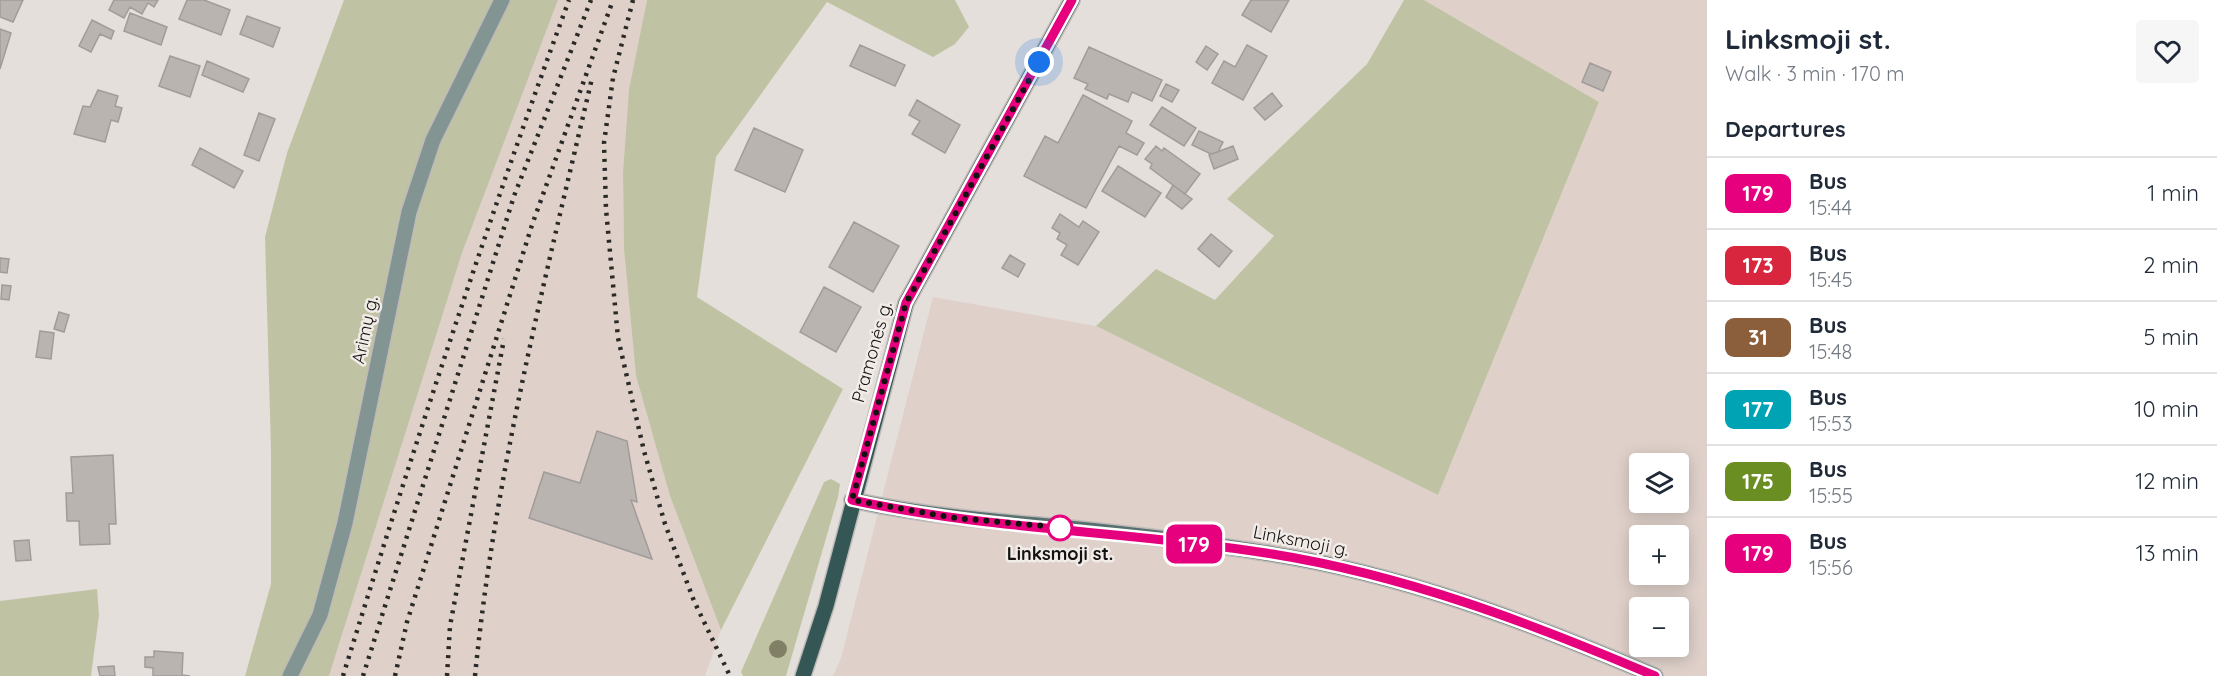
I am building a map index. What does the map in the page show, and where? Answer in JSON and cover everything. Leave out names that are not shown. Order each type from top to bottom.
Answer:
[{"type":"main road","name":"Pramonės g.","points":[[803,676],[826,606],[852,500],[906,303],[1072,0]]},
{"type":"main road","name":"Linksmoji g.","points":[[852,500],[955,518],[1267,553],[1384,578],[1467,601],[1550,631],[1654,676]]},
{"type":"street","name":"Arimų g.","points":[[290,676],[320,615],[345,522],[409,212],[433,140],[502,0]]},
{"type":"shaded area","points":[[558,0],[647,0],[629,89],[623,172],[624,249],[636,376],[670,496],[721,630],[705,676],[329,676],[462,253]]},
{"type":"shaded area","points":[[1424,0],[1707,0],[1707,676],[833,676],[841,658],[933,297],[1096,326],[1438,495],[1599,102]]},
{"type":"green space","points":[[344,0],[558,0],[462,253],[329,676],[245,676],[271,584],[271,450],[265,237],[287,153]]},
{"type":"green space","points":[[647,0],[955,0],[969,27],[955,44],[933,57],[827,2],[716,157],[697,297],[843,389],[721,630],[670,496],[636,376],[624,249],[623,172],[629,89]]},
{"type":"green space","points":[[1404,0],[1424,0],[1599,102],[1438,495],[1096,326],[1156,269],[1215,300],[1274,236],[1227,199],[1367,64]]},
{"type":"green space","points":[[831,479],[840,484],[838,497],[786,676],[743,676],[741,672],[824,482]]},
{"type":"green space","points":[[97,589],[99,615],[91,676],[0,676],[0,601]]},
{"type":"building","points":[[0,0],[23,0],[13,22],[0,17]]},
{"type":"building","points":[[114,0],[158,0],[154,7],[148,3],[142,14],[130,7],[124,18],[109,10]]},
{"type":"building","points":[[187,0],[204,0],[230,10],[221,35],[179,19]]},
{"type":"building","points":[[1251,0],[1289,0],[1271,32],[1242,15]]},
{"type":"building","points":[[130,13],[167,27],[161,45],[124,31]]},
{"type":"building","points":[[247,16],[280,28],[273,47],[240,34]]},
{"type":"building","points":[[92,20],[114,31],[111,39],[100,34],[91,52],[79,46]]},
{"type":"building","points":[[0,29],[11,33],[0,69]]},
{"type":"building","points":[[860,45],[905,65],[895,86],[850,66]]},
{"type":"building","points":[[1247,45],[1267,56],[1243,100],[1212,83],[1224,61],[1235,67]]},
{"type":"building","points":[[1206,46],[1218,54],[1207,70],[1196,62]]},
{"type":"building","points":[[1089,47],[1162,80],[1152,101],[1132,92],[1128,102],[1109,94],[1107,99],[1085,89],[1088,84],[1074,78]]},
{"type":"building","points":[[170,56],[200,66],[190,97],[159,86]]},
{"type":"building","points":[[207,61],[249,79],[243,92],[202,75]]},
{"type":"building","points":[[1590,63],[1611,72],[1603,91],[1582,82]]},
{"type":"building","points":[[1166,84],[1179,90],[1172,102],[1160,96]]},
{"type":"building","points":[[98,90],[118,96],[115,106],[122,108],[118,122],[111,120],[105,142],[74,134],[83,106],[90,107]]},
{"type":"building","points":[[1272,93],[1282,106],[1265,120],[1254,108]]},
{"type":"building","points":[[1083,95],[1132,121],[1126,133],[1144,143],[1137,155],[1119,146],[1086,208],[1024,176],[1045,136],[1058,143]]},
{"type":"building","points":[[917,100],[960,125],[945,153],[912,134],[920,121],[909,115]]},
{"type":"building","points":[[1162,107],[1196,128],[1184,146],[1150,125]]},
{"type":"building","points":[[259,113],[275,119],[259,161],[244,155]]},
{"type":"building","points":[[754,128],[803,150],[785,192],[735,170]]},
{"type":"building","points":[[1199,131],[1223,142],[1218,152],[1211,154],[1192,145]]},
{"type":"building","points":[[1156,146],[1162,151],[1164,148],[1200,174],[1185,194],[1150,168],[1152,164],[1145,159]]},
{"type":"building","points":[[1233,146],[1238,159],[1214,169],[1209,155]]},
{"type":"building","points":[[200,148],[243,171],[234,188],[192,165]]},
{"type":"building","points":[[1118,166],[1161,193],[1145,217],[1102,191]]},
{"type":"building","points":[[1173,185],[1192,199],[1182,209],[1166,197]]},
{"type":"building","points":[[1060,214],[1079,227],[1083,221],[1099,232],[1078,265],[1061,255],[1067,245],[1057,239],[1060,233],[1052,228]]},
{"type":"building","points":[[854,222],[899,246],[873,292],[829,267]]},
{"type":"building","points":[[1211,234],[1232,251],[1219,267],[1198,249]]},
{"type":"building","points":[[1010,255],[1025,264],[1018,277],[1002,268]]},
{"type":"building","points":[[0,258],[9,259],[7,273],[0,272]]},
{"type":"building","points":[[2,285],[11,286],[9,300],[1,299]]},
{"type":"building","points":[[824,287],[861,307],[836,352],[800,332]]},
{"type":"building","points":[[59,312],[69,315],[64,332],[54,329]]},
{"type":"building","points":[[40,331],[54,333],[51,359],[36,357]]},
{"type":"building","points":[[597,431],[627,441],[637,502],[631,500],[652,559],[529,518],[544,472],[580,483]]},
{"type":"building","points":[[113,455],[116,524],[109,524],[110,544],[80,545],[79,521],[67,521],[66,493],[73,493],[71,457]]},
{"type":"building","points":[[29,540],[31,560],[16,561],[14,541]]},
{"type":"building","points":[[154,651],[183,653],[182,675],[190,676],[153,676],[153,668],[145,667],[145,657],[154,657]]},
{"type":"building","points":[[114,666],[115,676],[100,676],[98,667]]},
{"type":"railway","points":[[343,676],[452,336],[569,0]]},
{"type":"railway","points":[[363,676],[514,196],[591,0]]},
{"type":"railway","points":[[395,676],[407,622],[532,225],[613,0]]},
{"type":"railway","points":[[633,0],[613,78],[604,143],[606,209],[618,338],[644,451],[665,524],[694,601],[730,676]]},
{"type":"railway","points":[[475,676],[495,525],[509,450],[540,301],[592,78]]},
{"type":"railway","points":[[447,676],[450,626],[504,339]]},
{"type":"bus line","name":"179","points":[[1072,0],[906,303],[852,500],[955,518],[1067,528],[1267,553],[1384,578],[1467,601],[1550,631],[1655,676]]},
{"type":"place","name":"Linksmoji st.","points":[[1060,528]]},
{"type":"route","points":[[1039,62],[906,303],[852,500],[955,518],[1067,528],[1060,528]]}]
